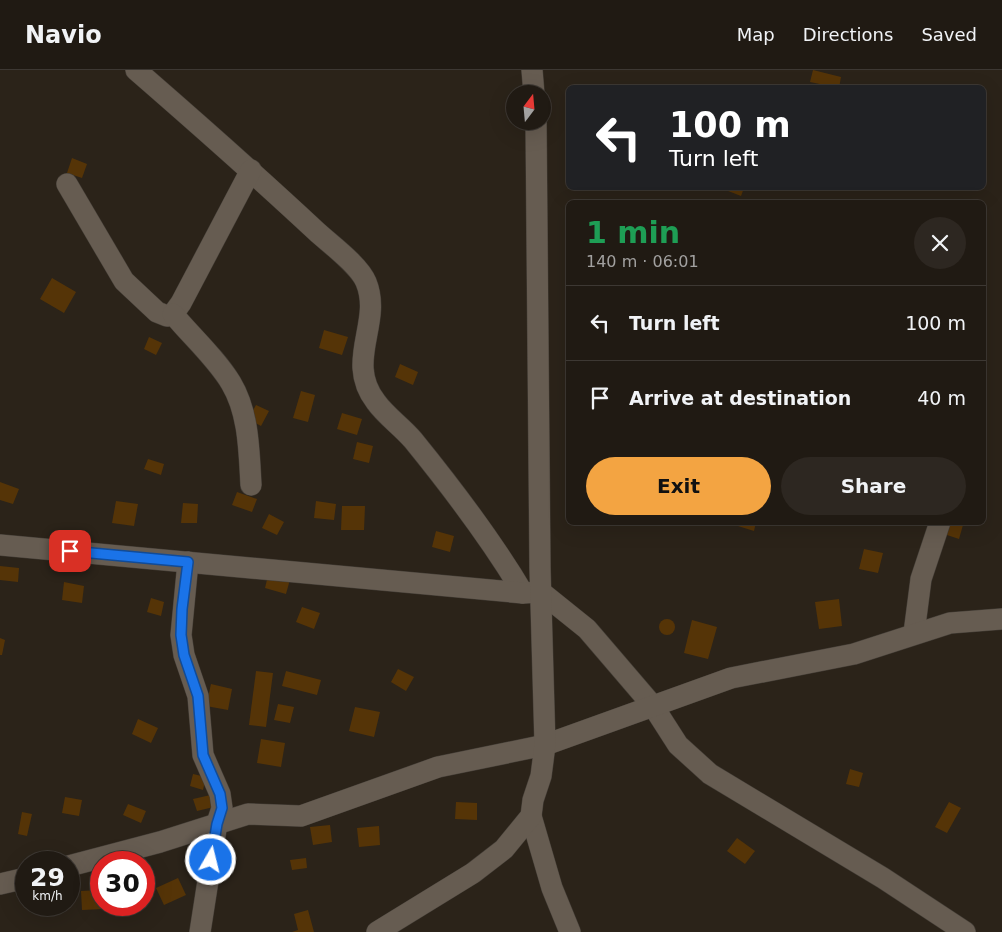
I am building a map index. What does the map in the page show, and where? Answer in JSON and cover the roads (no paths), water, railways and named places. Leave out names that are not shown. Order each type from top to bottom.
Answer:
[{"type":"street","points":[[136,70],[251,170],[366,280],[370,301],[369,320],[363,344],[364,383],[376,402],[412,438],[507,566],[532,592],[587,629],[653,706],[678,745],[710,774],[883,878],[965,932]]},
{"type":"street","points":[[532,70],[533,85]]},
{"type":"street","points":[[377,932],[473,873],[504,849],[531,816],[546,745],[532,592],[536,130]]},
{"type":"street","points":[[173,314],[251,170]]},
{"type":"street","points":[[67,184],[124,281],[162,315],[173,314]]},
{"type":"street","points":[[173,314],[218,364],[232,384],[241,406],[248,438],[251,485]]},
{"type":"street","points":[[914,634],[921,579],[939,525]]},
{"type":"street","points":[[0,545],[532,592]]},
{"type":"street","points":[[188,562],[181,635],[184,655],[198,696],[203,755],[220,794],[222,808],[217,824],[200,932]]},
{"type":"street","points":[[80,863],[248,814],[285,817],[301,816],[438,767],[546,745],[731,678],[854,654],[950,623],[1002,618]]},
{"type":"street","points":[[531,816],[552,888],[570,932]]},
{"type":"street","points":[[0,884],[15,881]]}]
